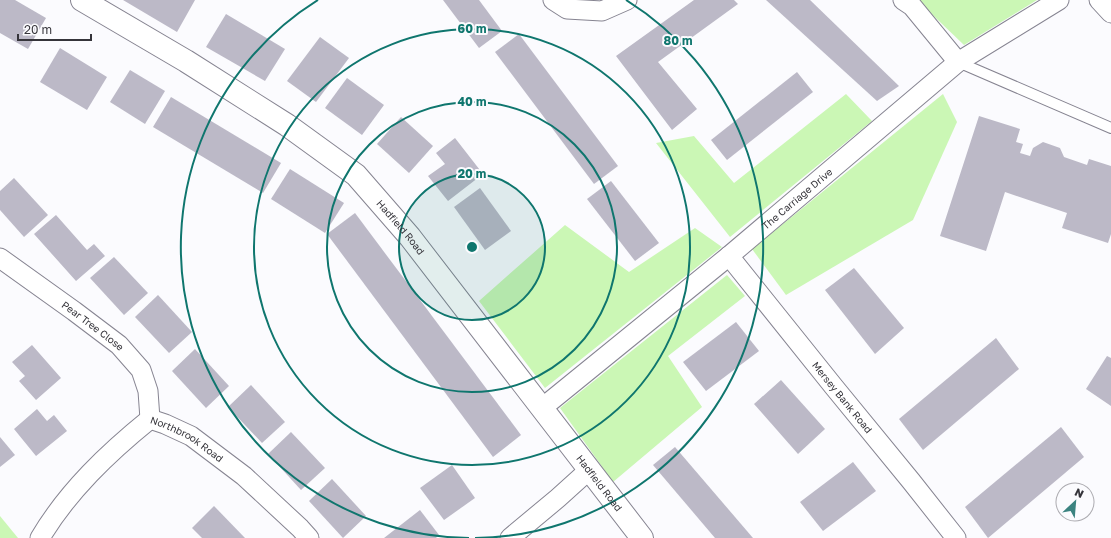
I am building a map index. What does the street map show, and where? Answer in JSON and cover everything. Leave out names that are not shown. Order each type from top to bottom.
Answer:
[{"type":"street","name":"Hadfield Road","points":[[82,0],[186,61],[287,125],[356,175],[410,237],[642,538]]},
{"type":"street","points":[[553,0],[567,9],[602,11],[627,0]]},
{"type":"street","points":[[903,0],[912,6],[958,62]]},
{"type":"street","name":"The Carriage Drive","points":[[542,408],[729,256],[958,62],[1059,0]]},
{"type":"street","points":[[1099,0],[1111,13]]},
{"type":"street","name":"Mersey Bank Road","points":[[729,256],[956,538]]},
{"type":"street","name":"Pear Tree Close","points":[[0,258],[119,345],[141,370],[148,391],[150,419]]},
{"type":"street","name":"Northbrook Road","points":[[40,538],[52,518],[78,485],[107,456],[150,419],[191,436],[244,476],[300,528],[308,538]]},
{"type":"street","points":[[510,538],[589,470]]},
{"type":"lane","points":[[958,62],[1111,128]]},
{"type":"green space","points":[[917,0],[1037,0],[964,45]]},
{"type":"green space","points":[[846,94],[872,121],[730,237],[656,143],[694,136],[734,183]]},
{"type":"green space","points":[[943,94],[957,122],[913,220],[786,295],[752,249]]},
{"type":"green space","points":[[565,225],[629,272],[695,228],[722,247],[545,388],[479,301]]},
{"type":"green space","points":[[727,275],[745,296],[668,356],[702,407],[613,482],[560,408]]},
{"type":"green space","points":[[0,516],[18,538],[0,538]]},
{"type":"building","points":[[0,0],[15,0],[46,18],[28,49],[0,33]]},
{"type":"building","points":[[123,0],[195,0],[177,32]]},
{"type":"building","points":[[443,0],[479,0],[502,31],[479,48]]},
{"type":"building","points":[[694,0],[734,0],[738,4],[658,62],[697,109],[672,130],[616,56]]},
{"type":"building","points":[[766,0],[810,0],[899,86],[877,101]]},
{"type":"building","points":[[226,14],[285,49],[265,81],[206,47]]},
{"type":"building","points":[[519,34],[618,166],[594,184],[495,52]]},
{"type":"building","points":[[320,37],[349,58],[316,102],[287,81]]},
{"type":"building","points":[[60,48],[107,77],[87,110],[40,82]]},
{"type":"building","points":[[130,70],[165,91],[145,124],[110,102]]},
{"type":"building","points":[[797,72],[813,92],[727,160],[711,140]]},
{"type":"building","points":[[347,78],[384,105],[362,135],[325,108]]},
{"type":"building","points":[[171,97],[281,163],[263,193],[153,127]]},
{"type":"building","points":[[979,116],[1020,129],[1016,142],[1023,144],[1020,153],[1030,156],[1033,148],[1043,142],[1060,148],[1064,157],[1087,165],[1089,159],[1111,166],[1111,234],[1108,243],[1062,228],[1067,213],[1005,192],[986,251],[940,236]]},
{"type":"building","points":[[401,117],[433,146],[409,173],[377,144]]},
{"type":"building","points":[[455,138],[483,174],[448,201],[428,176],[445,164],[436,153]]},
{"type":"building","points":[[290,169],[344,203],[325,233],[271,199]]},
{"type":"building","points":[[14,178],[48,215],[24,237],[0,210],[0,191]]},
{"type":"building","points":[[611,181],[659,243],[635,261],[587,199]]},
{"type":"building","points":[[480,188],[511,231],[485,250],[454,207]]},
{"type":"building","points":[[355,213],[521,435],[493,457],[327,234]]},
{"type":"building","points":[[56,215],[87,250],[94,244],[105,256],[76,281],[34,234]]},
{"type":"building","points":[[114,257],[148,293],[124,315],[90,278]]},
{"type":"building","points":[[854,268],[904,328],[875,354],[825,290]]},
{"type":"building","points":[[158,295],[192,332],[169,353],[135,317]]},
{"type":"building","points":[[736,322],[759,351],[706,391],[683,362]]},
{"type":"building","points":[[996,338],[1019,369],[923,450],[899,419]]},
{"type":"building","points":[[32,345],[61,378],[36,400],[19,381],[25,376],[12,362]]},
{"type":"building","points":[[195,349],[229,386],[206,408],[172,371]]},
{"type":"building","points":[[1107,356],[1111,358],[1111,406],[1086,389]]},
{"type":"building","points":[[781,380],[825,429],[798,454],[754,404]]},
{"type":"building","points":[[251,385],[285,422],[262,443],[228,407]]},
{"type":"building","points":[[37,409],[47,421],[54,415],[67,431],[36,456],[14,429]]},
{"type":"building","points":[[1061,427],[1084,457],[988,538],[965,507]]},
{"type":"building","points":[[291,432],[325,468],[301,490],[268,454]]},
{"type":"building","points":[[0,437],[15,455],[0,467]]},
{"type":"building","points":[[675,447],[753,538],[715,538],[653,465]]},
{"type":"building","points":[[853,462],[876,491],[823,531],[800,502]]},
{"type":"building","points":[[452,465],[475,498],[444,520],[420,488]]},
{"type":"building","points":[[332,479],[366,516],[343,538],[309,501]]},
{"type":"building","points":[[214,506],[245,538],[202,538],[192,528]]},
{"type":"building","points":[[420,510],[439,535],[436,538],[384,538]]}]
